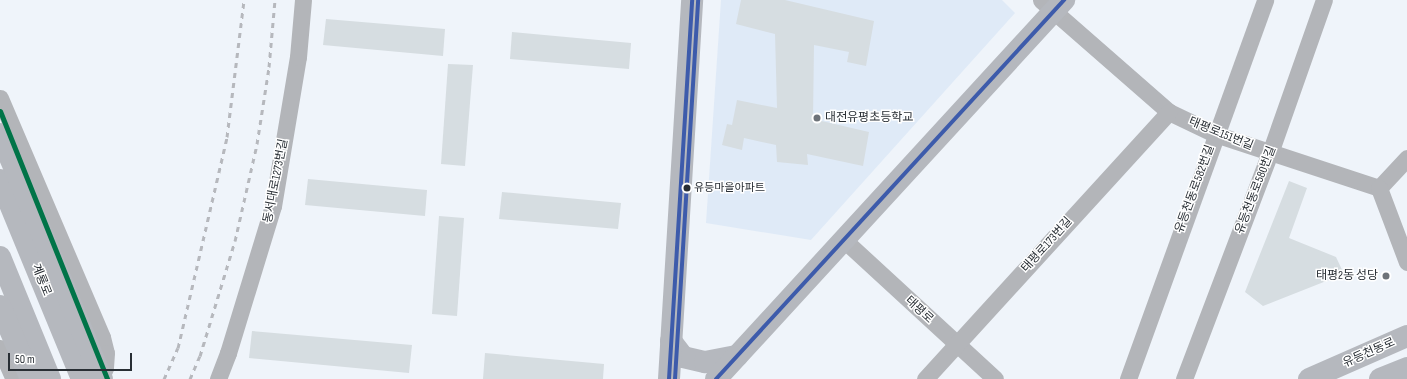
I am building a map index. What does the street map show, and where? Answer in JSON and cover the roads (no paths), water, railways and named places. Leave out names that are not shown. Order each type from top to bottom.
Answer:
[{"type":"main road","points":[[669,379],[692,0]]},
{"type":"main road","points":[[716,379],[844,240],[1053,4]]},
{"type":"main road","points":[[0,134],[8,175],[101,379]]},
{"type":"main road","name":"계룡로","points":[[8,175],[82,379]]},
{"type":"main road","points":[[0,257],[50,379]]},
{"type":"main road","points":[[0,306],[31,379]]},
{"type":"main road","name":"유등천동로","points":[[1308,379],[1407,336]]},
{"type":"main road","points":[[671,342],[683,357],[705,362],[737,356]]},
{"type":"main road","points":[[1380,379],[1407,368]]},
{"type":"street","name":"동서대로1273번길","points":[[218,379],[228,353],[273,206],[298,57],[303,0]]},
{"type":"street","name":"유등천동로582번길","points":[[1128,379],[1215,134],[1265,0]]},
{"type":"street","name":"유등천동로580번길","points":[[1184,379],[1270,153],[1324,0]]},
{"type":"street","name":"태평로151번길","points":[[1053,4],[1169,112],[1215,134],[1379,188]]},
{"type":"street","points":[[0,98],[102,338],[106,353],[105,368],[101,379]]},
{"type":"street","name":"태평로173번길","points":[[925,379],[1169,112]]},
{"type":"street","points":[[1407,158],[1379,188],[1407,262]]},
{"type":"street","name":"태평로","points":[[844,240],[995,379]]},
{"type":"street","points":[[0,348],[14,379]]},
{"type":"railway","points":[[164,379],[178,348],[227,137],[244,0]]},
{"type":"railway","points":[[190,379],[200,356],[235,241],[257,144],[269,67],[275,0]]},
{"type":"place","name":"대전유평초등학교","points":[[817,118]]},
{"type":"place","name":"유등마을아파트","points":[[687,188]]},
{"type":"place","name":"태평2동 성당","points":[[1386,276]]}]
